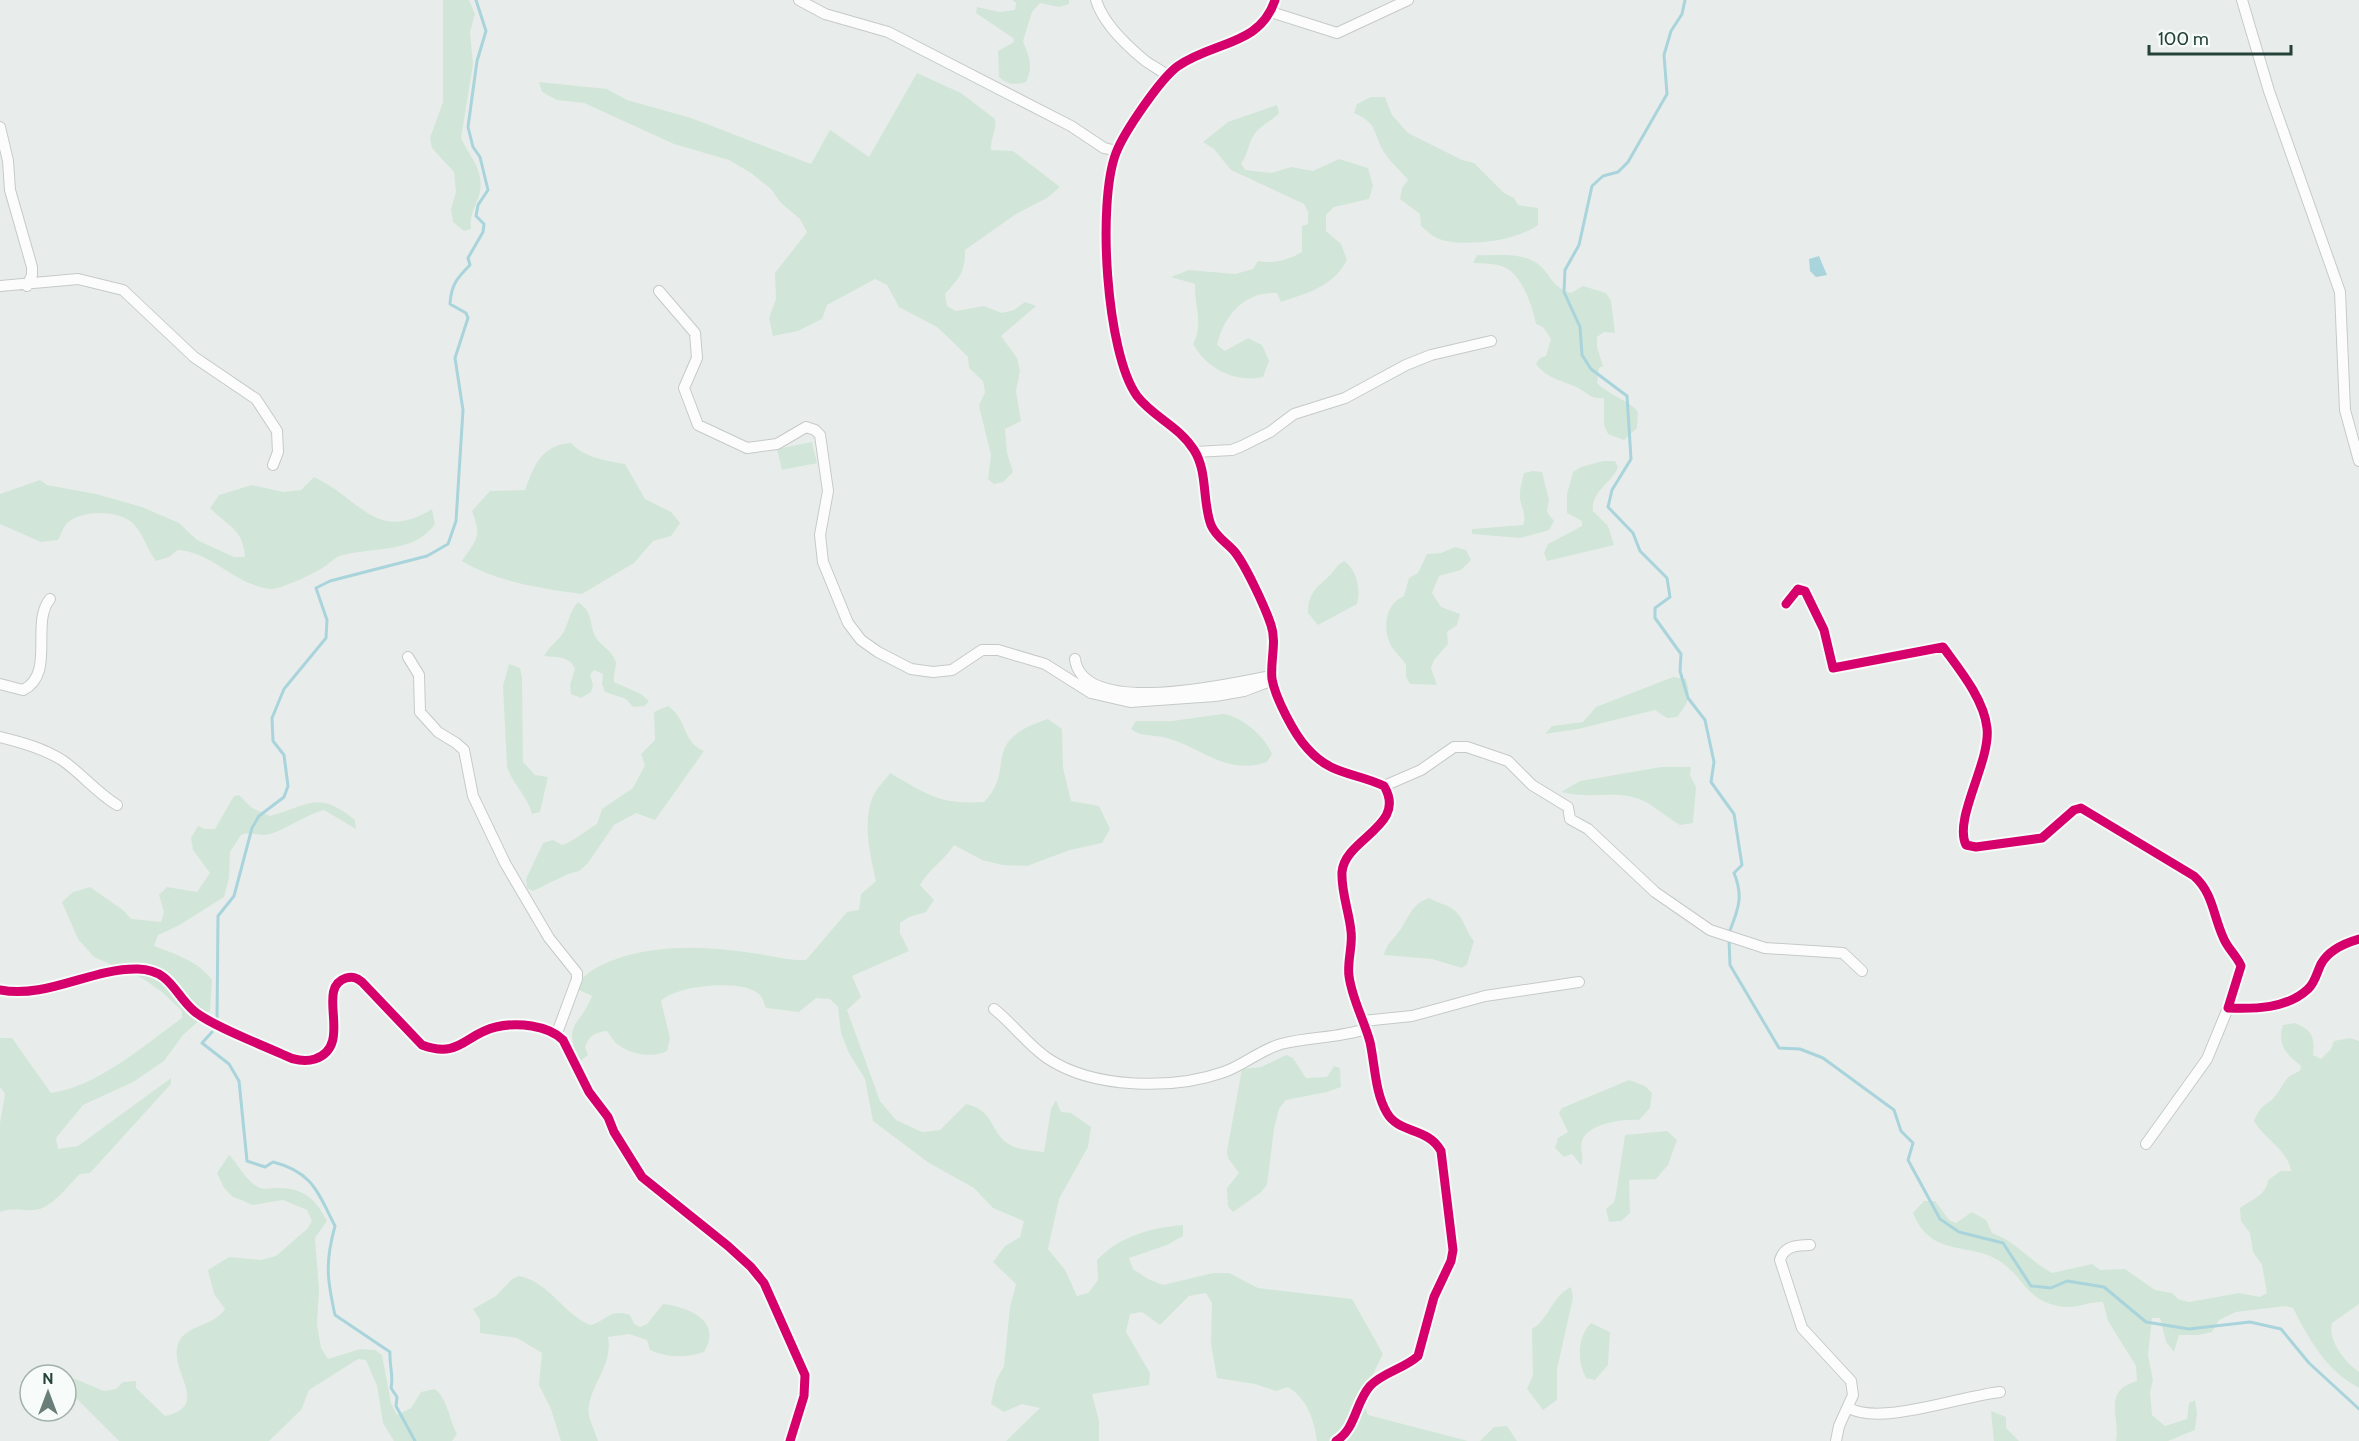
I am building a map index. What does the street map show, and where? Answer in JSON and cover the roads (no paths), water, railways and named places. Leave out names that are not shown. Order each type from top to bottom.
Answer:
[{"type":"street","points":[[799,0],[825,14],[888,32],[1071,126],[1104,148],[1117,151]]},
{"type":"street","points":[[1096,0],[1101,13],[1119,35],[1143,59],[1167,75]]},
{"type":"street","points":[[1275,0],[1264,24],[1252,33],[1193,56],[1167,75],[1117,151],[1112,172],[1106,242],[1111,314],[1117,344],[1127,375],[1138,397],[1170,423],[1195,452],[1201,466],[1211,524],[1217,536],[1237,556],[1271,625],[1273,678],[1293,729],[1306,748],[1320,761],[1341,773],[1384,786],[1420,770],[1454,747],[1475,749],[1508,761],[1532,785],[1568,807],[1570,819],[1587,829],[1655,892],[1710,930],[1779,950],[1843,953],[1862,971]]},
{"type":"street","points":[[1271,12],[1337,33],[1408,0]]},
{"type":"street","points":[[2242,0],[2269,91],[2340,292],[2345,410],[2359,461]]},
{"type":"street","points":[[0,127],[8,160],[10,190],[32,267],[32,275],[27,286]]},
{"type":"street","points":[[0,286],[27,286],[78,279],[123,290],[194,357],[256,399],[277,431],[278,452],[273,465]]},
{"type":"street","points":[[659,291],[695,333],[697,358],[684,388],[698,425],[747,448],[777,444],[806,427],[815,430],[820,435],[825,454],[828,491],[820,549],[848,623],[861,640],[872,648],[911,669],[933,672],[952,670],[982,650],[998,650],[1045,664],[1091,693],[1130,702],[1215,696],[1244,691],[1273,678]]},
{"type":"street","points":[[1195,452],[1232,450],[1270,432],[1294,414],[1345,398],[1412,362],[1491,341]]},
{"type":"street","points":[[1786,604],[1798,589],[1805,591],[1824,630],[1833,668],[1943,646],[1976,697],[1987,727],[1986,748],[1963,829],[1966,845],[1976,847],[2042,838],[2074,810],[2081,808],[2194,876],[2204,885],[2210,896],[2223,939],[2241,966],[2228,1008],[2207,1059],[2146,1144]]},
{"type":"street","points":[[0,684],[23,690],[34,682],[40,663],[42,614],[50,599]]},
{"type":"street","points":[[408,657],[420,675],[420,712],[438,732],[456,742],[464,750],[473,796],[505,863],[544,930],[577,973],[578,979],[557,1033]]},
{"type":"street","points":[[1075,659],[1080,671],[1089,681],[1121,693],[1192,690],[1273,678]]},
{"type":"street","points":[[0,737],[43,749],[57,757],[103,796],[117,804]]},
{"type":"street","points":[[1336,1441],[1348,1431],[1370,1387],[1381,1377],[1418,1356],[1434,1298],[1451,1261],[1454,1240],[1446,1203],[1446,1174],[1441,1151],[1432,1139],[1398,1124],[1386,1112],[1365,1025],[1349,976],[1351,932],[1342,873],[1348,853],[1372,836],[1384,818],[1390,799],[1384,786]]},
{"type":"street","points":[[2228,1008],[2276,1006],[2308,990],[2329,955],[2346,943],[2359,939]]},
{"type":"street","points":[[0,990],[28,993],[110,973],[140,969],[170,980],[196,1014],[300,1061],[320,1057],[332,1045],[334,990],[344,978],[352,977],[363,982],[423,1045],[433,1048],[453,1049],[495,1027],[523,1025],[557,1033],[563,1040],[589,1092],[608,1117],[642,1177],[728,1246],[751,1267],[764,1283],[806,1375],[804,1396],[790,1441]]},
{"type":"street","points":[[994,1009],[1041,1053],[1061,1066],[1109,1080],[1138,1083],[1200,1079],[1225,1072],[1265,1050],[1282,1044],[1334,1038],[1365,1025],[1412,1016],[1485,996],[1579,982]]},
{"type":"street","points":[[1810,1245],[1790,1248],[1782,1252],[1780,1260],[1802,1328],[1851,1381],[1853,1395],[1839,1426],[1836,1441]]},
{"type":"street","points":[[1849,1408],[1865,1414],[1887,1415],[1972,1395],[2000,1392]]},
{"type":"water","points":[[1819,256],[1827,275],[1816,277],[1810,271],[1809,259]]},
{"type":"waterway","points":[[217,1020],[218,916],[234,896],[252,828],[259,816],[284,797],[288,786],[284,755],[273,741],[272,718],[284,689],[326,638],[327,620],[316,588],[330,581],[427,556],[448,544],[456,521],[463,410],[455,358],[468,318],[466,313],[450,304],[456,282],[470,265],[468,258],[483,232],[484,224],[476,216],[478,205],[488,190],[480,157],[473,147],[468,127],[477,61],[486,31],[476,0]]},
{"type":"waterway","points":[[1685,0],[1682,14],[1671,31],[1664,55],[1667,94],[1628,162],[1618,172],[1603,176],[1592,186],[1579,245],[1565,270],[1564,292],[1580,327],[1582,355],[1591,369],[1627,396],[1631,459],[1612,490],[1608,507],[1633,533],[1640,551],[1667,578],[1670,597],[1655,608],[1655,618],[1681,654],[1680,671],[1688,698],[1705,720],[1714,762],[1711,782],[1734,814],[1742,865],[1734,873],[1739,889],[1739,903],[1729,933]]},
{"type":"waterway","points":[[1729,940],[1730,965],[1779,1048],[1800,1049],[1823,1058],[1894,1110],[1901,1131],[1913,1143],[1908,1160],[1940,1219],[1959,1232],[2003,1243],[2031,1286],[2051,1288],[2067,1281],[2104,1287],[2146,1322],[2189,1329],[2250,1322],[2281,1329],[2309,1363],[2359,1409]]},
{"type":"waterway","points":[[212,1032],[202,1043],[229,1064],[239,1081],[247,1161],[265,1167],[273,1162],[286,1166],[313,1185],[335,1226],[328,1271],[335,1315],[390,1352],[391,1388],[397,1397],[396,1406],[415,1441]]}]
